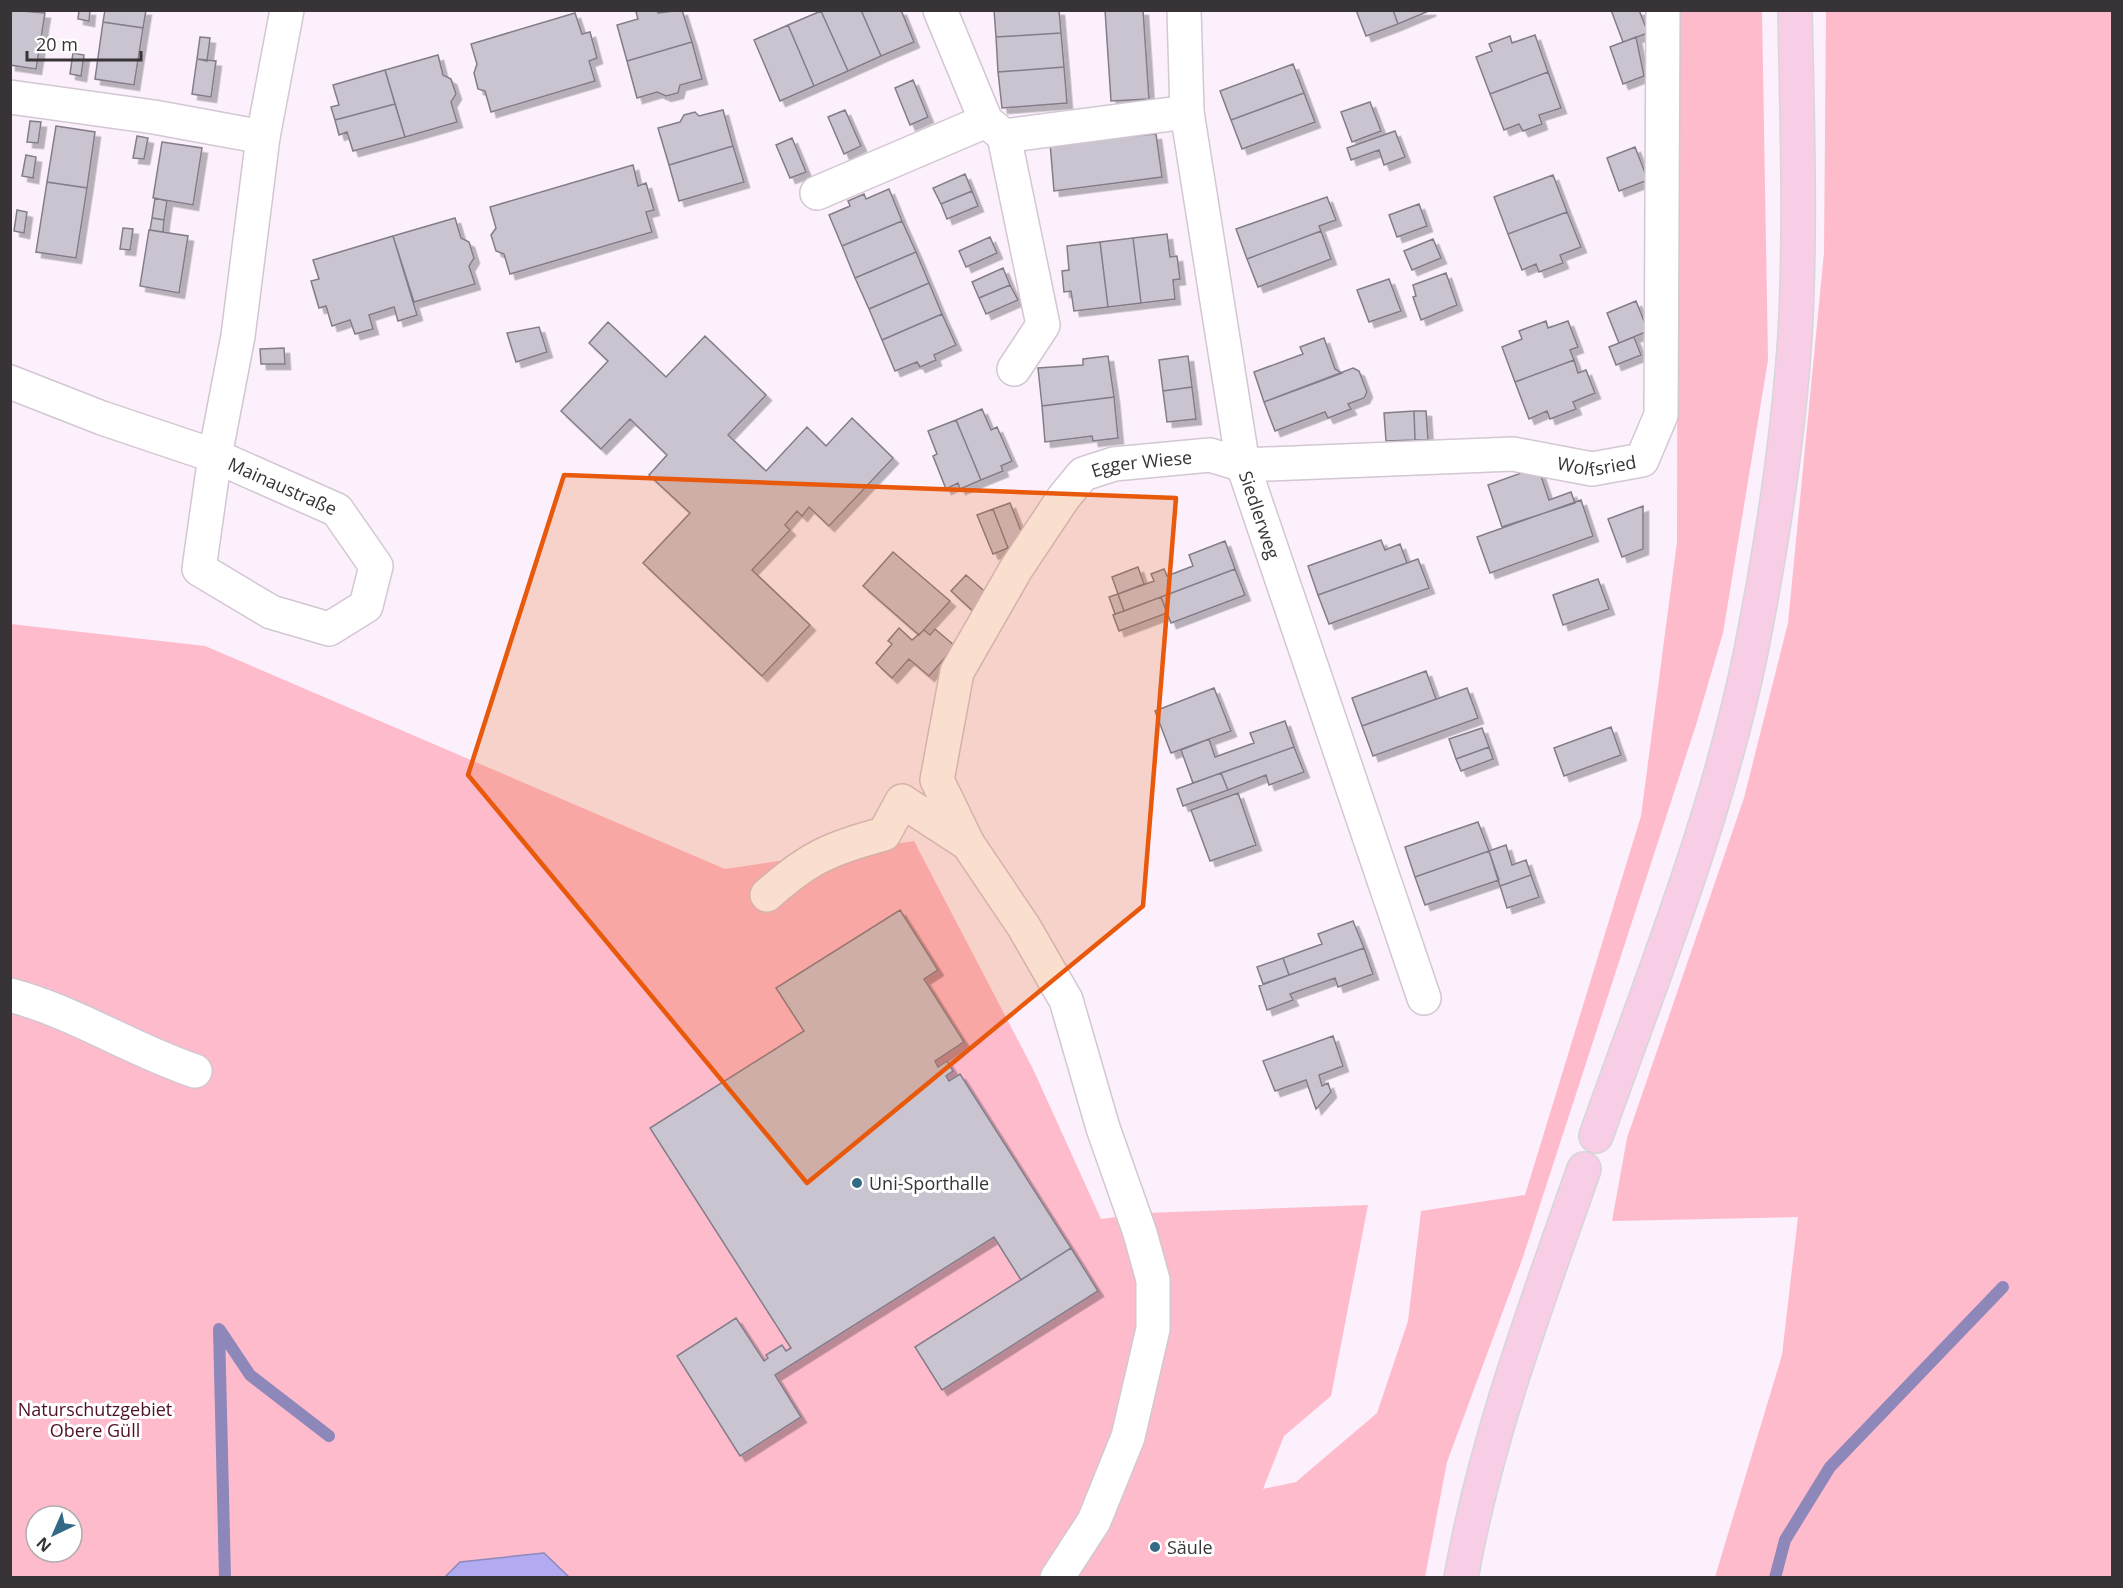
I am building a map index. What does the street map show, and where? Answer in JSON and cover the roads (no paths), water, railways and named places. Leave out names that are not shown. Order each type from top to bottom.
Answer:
[{"type":"main road","points":[[1596,1136],[1706,826],[1749,659],[1776,510],[1795,335],[1798,143],[1795,10]]},
{"type":"main road","points":[[1461,1578],[1471,1519],[1515,1362],[1584,1169]]},
{"type":"street","name":"Mainaustraße","points":[[215,456],[337,510],[376,566],[366,606],[329,629],[271,612],[199,569],[215,456],[238,336],[263,137],[287,10]]},
{"type":"street","points":[[940,10],[995,128],[1043,325],[1014,369]]},
{"type":"street","name":"Siedlerweg","points":[[1184,10],[1187,112],[1243,465],[1424,998]]},
{"type":"street","name":"Wolfsried","points":[[1243,465],[1513,454],[1592,468],[1642,460],[1661,415],[1663,10]]},
{"type":"street","points":[[10,97],[154,117],[263,137]]},
{"type":"street","points":[[817,193],[995,128],[1187,112]]},
{"type":"street","points":[[10,382],[102,418],[215,456]]},
{"type":"street","name":"Egger Wiese","points":[[968,844],[937,780],[957,672],[1016,570],[1064,497],[1083,474],[1114,464],[1210,455],[1243,465]]},
{"type":"street","points":[[767,895],[798,867],[842,845],[884,834],[902,801],[968,844],[1024,927],[1066,1000],[1103,1128],[1154,1280],[1153,1329],[1128,1437],[1094,1521],[1057,1578]]},
{"type":"street","points":[[10,995],[48,1005],[151,1056],[195,1071]]},
{"type":"waterway","points":[[1775,1578],[1785,1540],[1830,1467],[2003,1287]]},
{"type":"waterway","points":[[219,1329],[225,1578]]},
{"type":"waterway","points":[[220,1330],[250,1375],[329,1436]]},
{"type":"place","name":"Uni-Sporthalle","points":[[857,1183]]},
{"type":"place","name":"Säule","points":[[1155,1547]]},
{"type":"park label","name":"Naturschutzgebiet Obere Güll","points":[[95,1419]]}]
